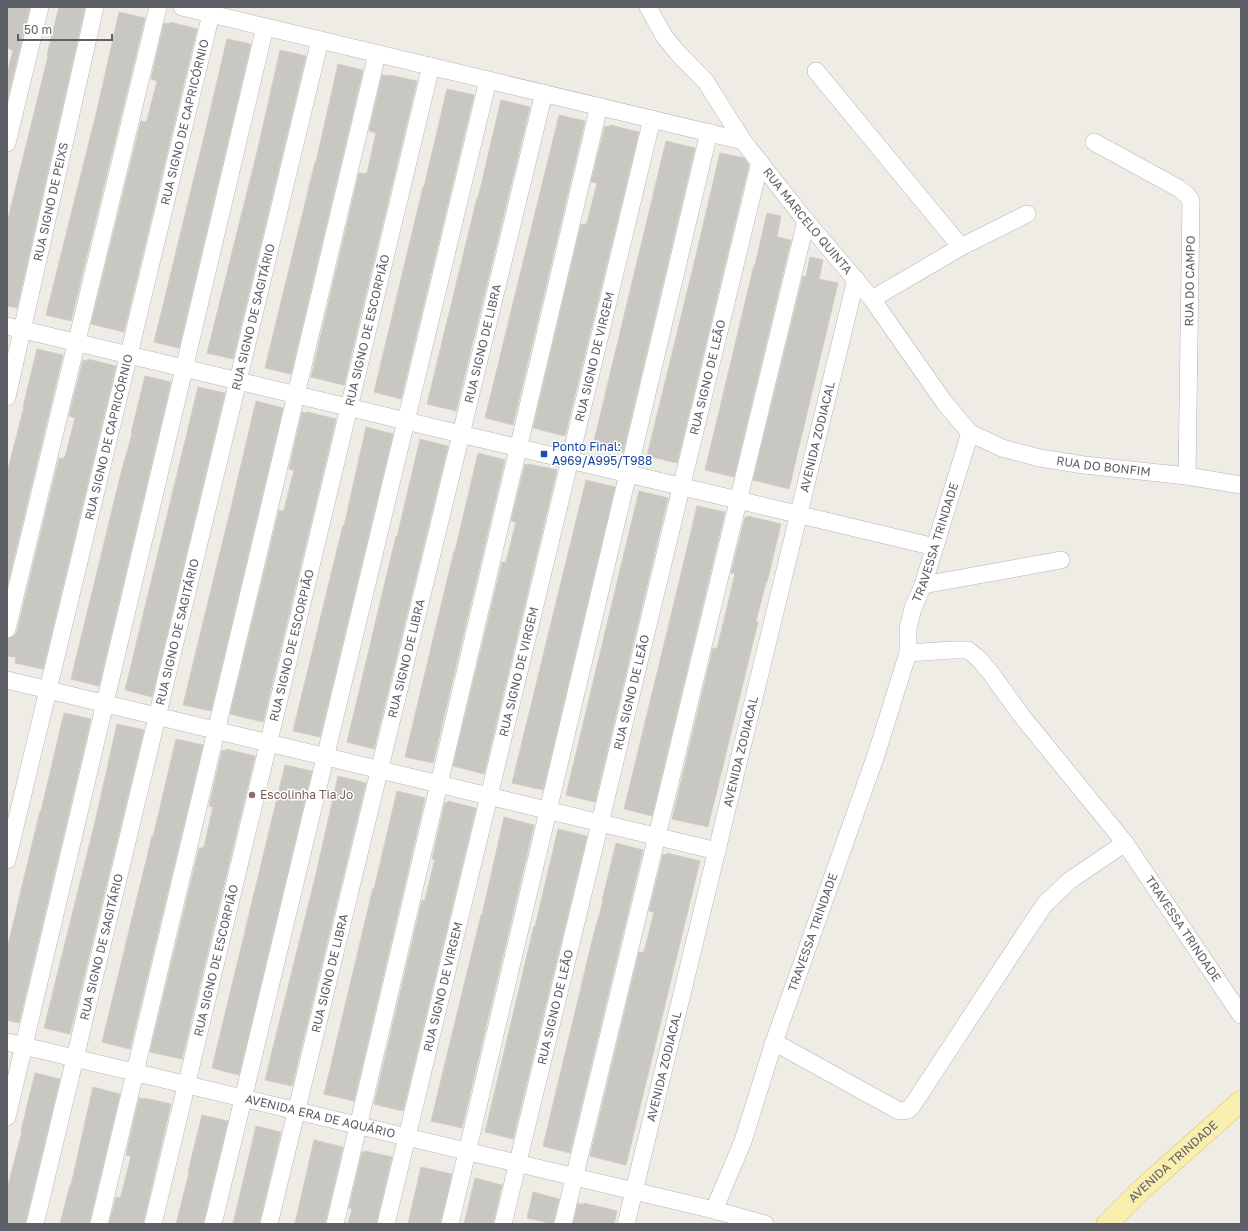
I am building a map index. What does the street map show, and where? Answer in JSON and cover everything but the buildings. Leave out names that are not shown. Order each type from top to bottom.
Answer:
[{"type":"main road","name":"AVENIDA TRINDADE","points":[[1107,1224],[1141,1190],[1241,1101]]},
{"type":"street","points":[[7,143],[40,7]]},
{"type":"street","name":"RUA SIGNO DE PEIXS","points":[[7,397],[15,328],[96,7]]},
{"type":"street","points":[[7,629],[158,7]]},
{"type":"street","points":[[182,7],[743,141]]},
{"type":"street","name":"RUA MARCELO QUINTA","points":[[648,7],[664,36],[706,82],[743,141],[806,221],[872,299],[944,402],[970,433]]},
{"type":"street","name":"RUA SIGNO DE CAPRICÓRNIO","points":[[7,860],[210,14]]},
{"type":"street","points":[[7,1117],[265,27]]},
{"type":"street","name":"RUA SIGNO DE SAGITÁRIO","points":[[35,1224],[320,40]]},
{"type":"street","points":[[100,1224],[378,54]]},
{"type":"street","name":"RUA SIGNO DE ESCORPIÃO","points":[[153,1224],[431,66]]},
{"type":"street","points":[[816,70],[961,247]]},
{"type":"street","points":[[213,1224],[488,80]]},
{"type":"street","name":"RUA SIGNO DE LIBRA","points":[[268,1224],[544,93]]},
{"type":"street","points":[[334,1224],[599,106]]},
{"type":"street","name":"RUA SIGNO DE VIRGEM","points":[[386,1224],[652,119]]},
{"type":"street","points":[[450,1224],[709,132]]},
{"type":"street","name":"RUA DO CAMPO","points":[[1094,142],[1178,188],[1187,195],[1191,201],[1187,476]]},
{"type":"street","name":"RUA SIGNO DE LEÃO","points":[[503,1224],[760,162]]},
{"type":"street","points":[[872,299],[961,247],[1027,214]]},
{"type":"street","points":[[563,1224],[806,221]]},
{"type":"street","name":"AVENIDA ZODIACAL","points":[[626,1224],[856,279]]},
{"type":"street","points":[[15,328],[935,547]]},
{"type":"street","name":"RUA DO BONFIM","points":[[970,433],[1002,448],[1040,458],[1084,465],[1187,476],[1241,485]]},
{"type":"street","name":"TRAVESSA TRINDADE","points":[[714,1210],[743,1141],[774,1042],[876,755],[908,653],[908,628],[913,608],[923,585],[970,433]]},
{"type":"street","points":[[923,585],[1061,560]]},
{"type":"street","name":"TRAVESSA TRINDADE","points":[[908,653],[968,650],[979,659],[1021,715],[1125,843],[1241,1015]]},
{"type":"street","points":[[7,680],[717,851]]},
{"type":"street","points":[[774,1042],[899,1111],[908,1110],[1045,904],[1068,880],[1125,843]]},
{"type":"street","name":"AVENIDA ERA DE AQUÁRIO","points":[[7,1042],[634,1190],[765,1224]]},
{"type":"place","name":"Ponto Final: A969/A995/T988","points":[[544,454]]},
{"type":"place","name":"Escolinha Tia Jo","points":[[252,795]]}]
